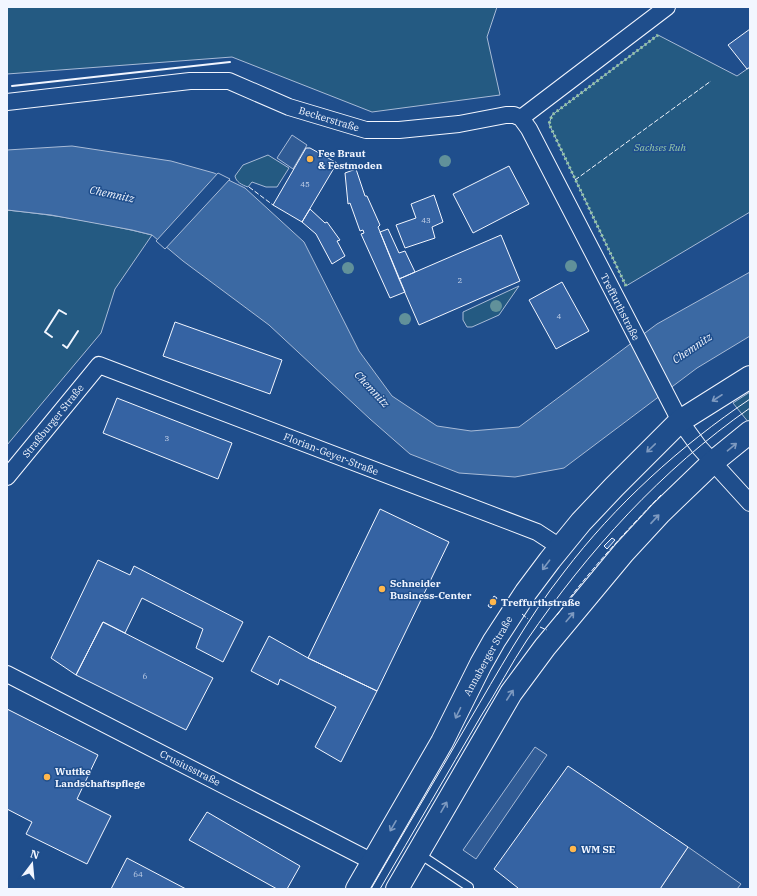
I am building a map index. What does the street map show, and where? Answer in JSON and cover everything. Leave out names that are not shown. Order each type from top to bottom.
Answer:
[{"type":"main road","name":"Annaberger Straße","points":[[357,889],[442,742],[494,641],[526,592],[560,547],[676,416],[750,377]]},
{"type":"main road","points":[[397,889],[511,693],[545,647],[624,552],[660,513],[713,462],[750,432]]},
{"type":"street","points":[[521,118],[667,7]]},
{"type":"street","name":"Beckerstraße","points":[[7,102],[190,81],[229,81],[289,107],[366,130],[399,130],[452,125],[506,115],[514,115],[521,118]]},
{"type":"street","name":"Treffurthstraße","points":[[521,118],[529,129],[676,416],[693,440],[750,503]]},
{"type":"street","name":"Straßburger Straße","points":[[7,477],[99,365]]},
{"type":"street","name":"Florian-Geyer-Straße","points":[[99,365],[537,532],[560,547]]},
{"type":"street","name":"Crusiusstraße","points":[[7,674],[373,862]]},
{"type":"lane","points":[[418,852],[469,887],[469,889]]},
{"type":"green space","points":[[7,7],[497,7],[487,37],[500,95],[372,112],[232,57],[7,74]]},
{"type":"green space","name":"Sachses Ruh","points":[[658,35],[737,76],[750,67],[750,212],[626,286],[549,124],[552,115]]},
{"type":"green space","points":[[268,155],[289,168],[277,187],[266,187],[252,182],[248,187],[238,182],[235,176],[243,165]]},
{"type":"green space","points":[[7,210],[80,220],[152,235],[115,289],[101,333],[7,445]]},
{"type":"green space","points":[[519,286],[499,315],[472,327],[467,327],[463,320],[463,312]]},
{"type":"green space","points":[[750,392],[750,422],[749,423],[733,403]]},
{"type":"shaded area","points":[[292,135],[307,145],[293,169],[277,158]]},
{"type":"shaded area","points":[[535,747],[547,755],[476,859],[463,850]]},
{"type":"shaded area","points":[[688,847],[741,884],[737,889],[660,889]]},
{"type":"water","name":"Chemnitz","points":[[72,146],[171,161],[214,173],[245,188],[304,242],[359,351],[392,396],[437,426],[471,431],[519,427],[657,324],[750,272],[750,336],[697,368],[564,468],[515,477],[459,473],[410,454],[269,325],[183,261],[152,235],[51,215],[7,210],[7,150]]},
{"type":"pier","points":[[218,173],[230,179],[165,249],[156,241]]},
{"type":"building","points":[[750,29],[750,67],[747,69],[728,45]]},
{"type":"building","points":[[306,148],[310,148],[337,163],[302,222],[273,205]]},
{"type":"building","points":[[509,166],[529,204],[473,233],[453,194]]},
{"type":"building","points":[[356,169],[365,196],[367,196],[380,225],[378,227],[405,292],[390,298],[361,234],[364,233],[363,230],[360,231],[350,203],[348,204],[345,173]]},
{"type":"building","points":[[434,195],[443,222],[432,227],[435,238],[405,248],[396,225],[416,218],[411,204]]},
{"type":"building","points":[[310,209],[325,223],[327,222],[340,240],[337,241],[345,256],[332,264],[316,234],[302,222]]},
{"type":"building","points":[[388,229],[399,253],[405,251],[415,272],[399,279],[380,232]]},
{"type":"building","points":[[501,235],[520,281],[419,325],[399,279]]},
{"type":"building","points":[[562,282],[589,331],[556,349],[529,300]]},
{"type":"building","points":[[175,322],[282,360],[270,394],[163,356]]},
{"type":"building","points":[[117,398],[232,443],[218,479],[103,433]]},
{"type":"building","points":[[380,509],[449,542],[377,691],[308,658]]},
{"type":"building","points":[[612,538],[615,540],[607,549],[604,546]]},
{"type":"building","points":[[98,560],[130,575],[134,566],[243,622],[223,662],[196,648],[203,629],[142,598],[125,633],[103,622],[76,675],[51,658]]},
{"type":"building","name":"Treffurthstraße","points":[[494,596],[497,598],[491,608],[488,606]]},
{"type":"building","points":[[103,622],[213,678],[186,730],[76,675]]},
{"type":"building","points":[[269,636],[308,658],[377,691],[341,762],[315,747],[336,707],[280,679],[278,685],[251,671]]},
{"type":"building","name":"Wuttke Landschaftspflege","points":[[7,709],[98,755],[77,799],[111,816],[87,864],[26,834],[32,822],[7,809]]},
{"type":"building","points":[[568,766],[688,847],[660,889],[518,889],[494,869]]},
{"type":"building","points":[[207,812],[300,866],[287,889],[277,889],[189,840]]},
{"type":"building","points":[[127,858],[186,889],[111,889]]},
{"type":"tram line","points":[[371,889],[490,684],[550,590],[605,523],[650,478],[699,436],[750,399]]},
{"type":"tram line","points":[[380,889],[521,649],[550,607],[601,544],[656,485],[717,432],[750,408]]},
{"type":"hedge","points":[[626,286],[549,124],[552,115],[658,35]]},
{"type":"fence","points":[[575,180],[711,81]]},
{"type":"fence","points":[[249,187],[273,205]]},
{"type":"fence","points":[[557,615],[608,552],[662,494]]},
{"type":"fence","points":[[522,614],[528,619]]},
{"type":"fence","points":[[540,627],[547,630]]},
{"type":"wall","points":[[12,86],[230,62]]},
{"type":"wall","points":[[52,337],[45,332],[59,310],[66,314]]},
{"type":"wall","points":[[63,345],[67,348],[78,331]]},
{"type":"place","name":"Fee Braut & Festmoden","points":[[310,159]]},
{"type":"place","name":"Schneider Business-Center","points":[[382,589]]},
{"type":"place","name":"Treffurthstraße","points":[[493,602]]},
{"type":"place","name":"Wuttke Landschaftspflege","points":[[47,777]]},
{"type":"place","name":"WM SE","points":[[573,849]]}]
